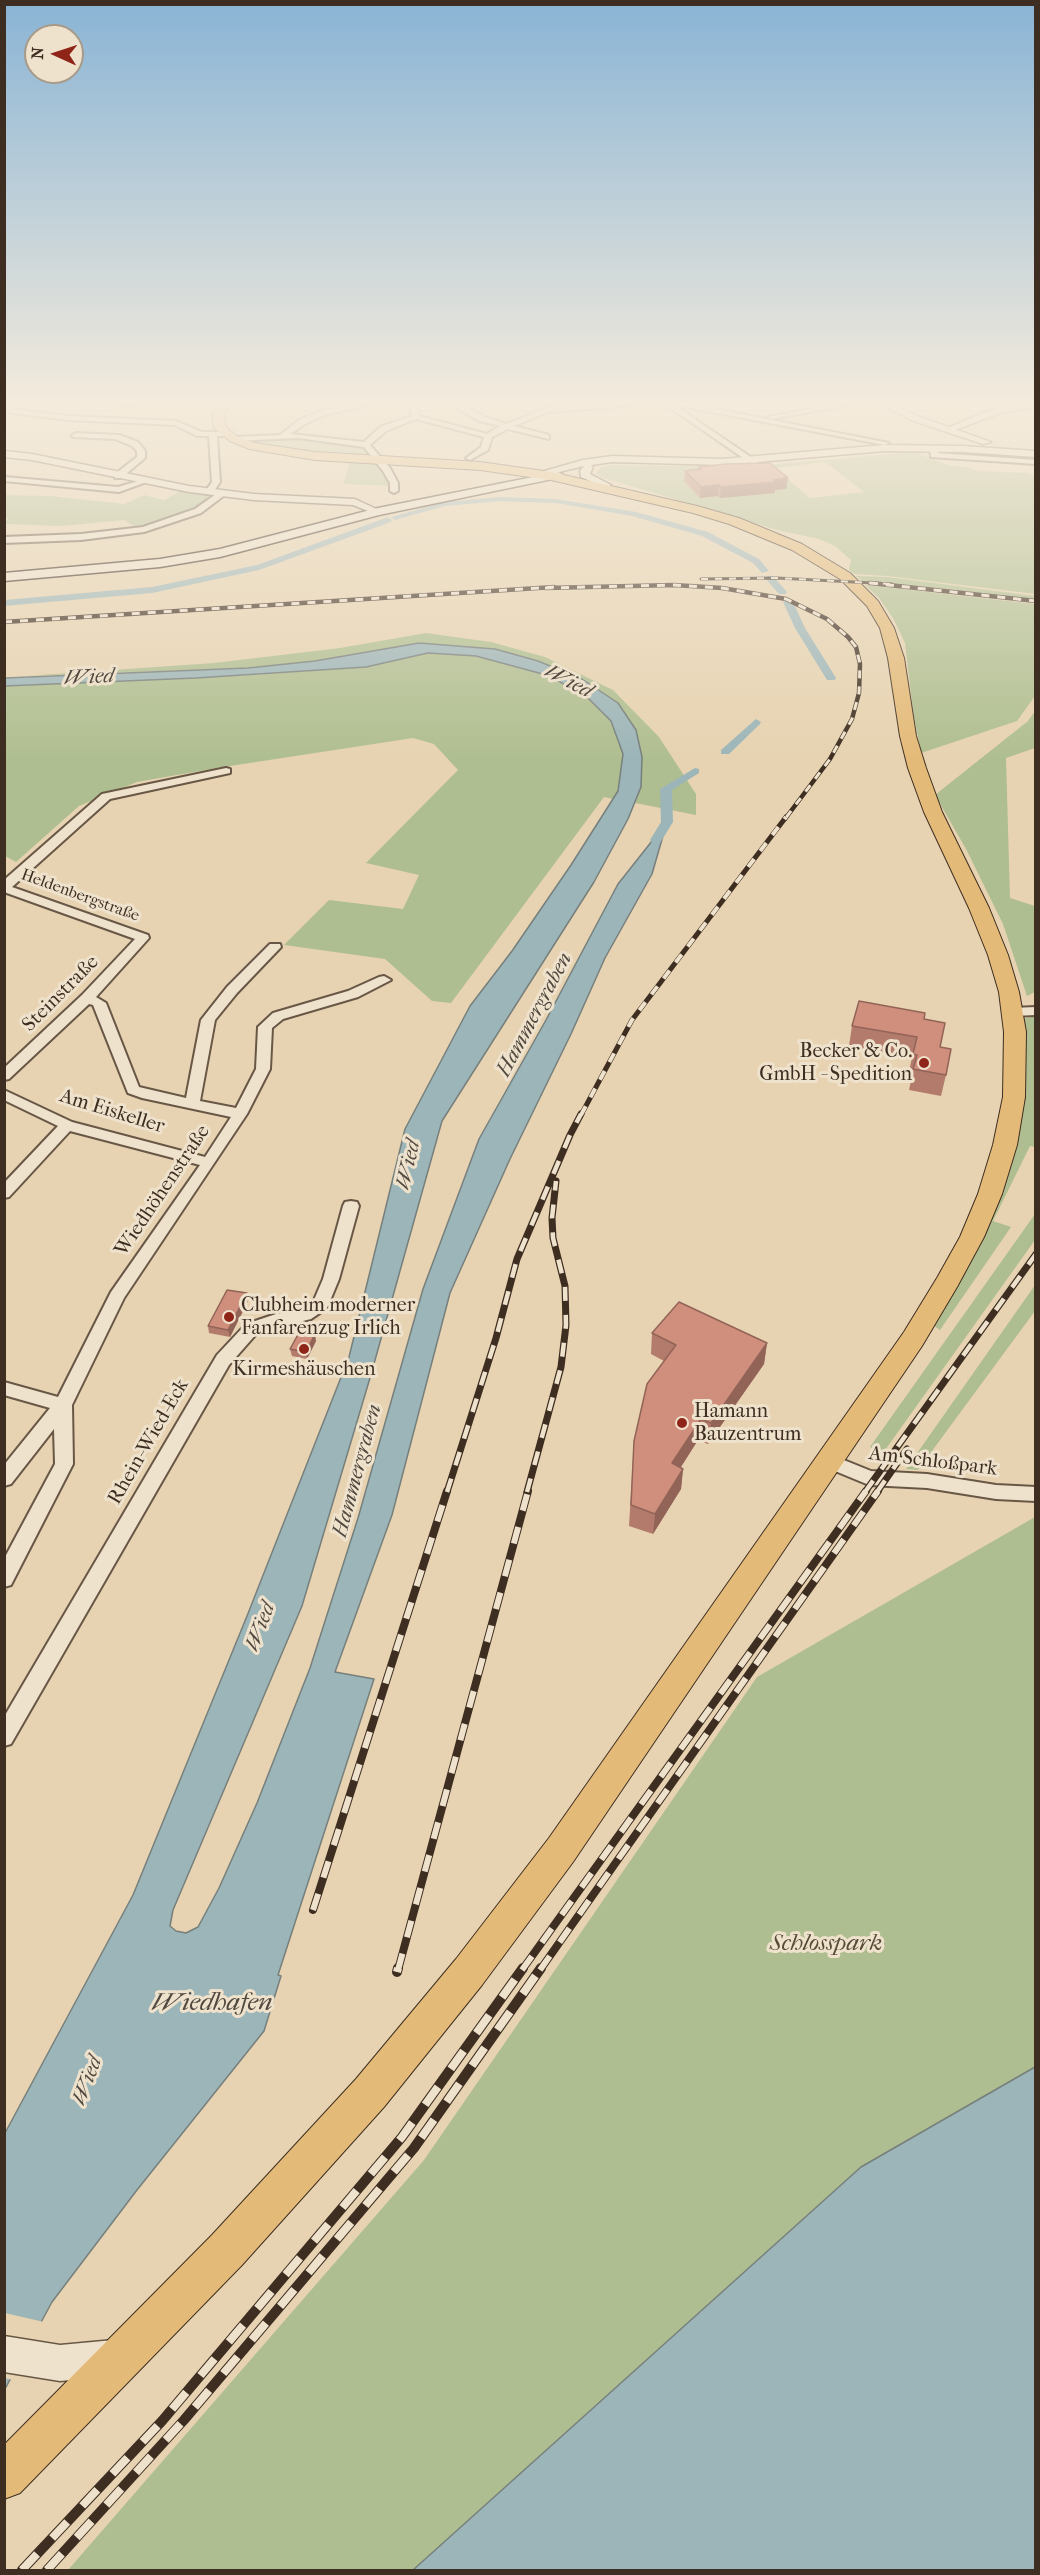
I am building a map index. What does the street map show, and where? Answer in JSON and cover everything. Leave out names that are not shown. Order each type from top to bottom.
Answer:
[{"type":"main road","points":[[4,577],[160,563],[203,555],[338,519]]},
{"type":"main road","points":[[4,2477],[227,2250],[370,2092],[469,1972],[561,1850],[913,1339],[961,1259],[982,1216],[999,1170],[1013,1105],[1016,1052],[1024,1012],[1004,973],[990,934],[933,812],[917,768],[908,736],[894,648],[878,611],[845,576],[817,558],[761,531],[725,519]]},
{"type":"street","points":[[4,540],[81,537],[144,529],[176,519]]},
{"type":"street","points":[[4,888],[106,796],[226,771]]},
{"type":"street","name":"Heldenbergstraße","points":[[4,888],[143,938]]},
{"type":"street","name":"Steinstraße","points":[[4,1076],[87,998],[143,938]]},
{"type":"street","points":[[192,1103],[208,1020],[232,990],[275,946]]},
{"type":"street","name":"Wiedhöhenstraße","points":[[4,1479],[63,1405],[117,1296],[240,1114],[263,1069],[265,1027],[278,1016],[353,994],[384,980]]},
{"type":"street","points":[[87,998],[99,1003],[133,1090],[141,1094],[240,1114]]},
{"type":"street","name":"Am Eiskeller","points":[[4,1094],[67,1125],[209,1163]]},
{"type":"street","points":[[4,1193],[67,1125]]},
{"type":"street","name":"Rhein-Wied-Eck","points":[[4,1737],[223,1360],[252,1328],[276,1320],[305,1315],[321,1304],[331,1279],[351,1206]]},
{"type":"street","points":[[4,1388],[63,1405],[64,1464],[4,1580]]},
{"type":"street","name":"Am Schloßpark","points":[[829,1461],[869,1478],[927,1481],[996,1492],[1035,1494]]},
{"type":"street","points":[[4,2354],[40,2361],[80,2362],[125,2356]]},
{"type":"green space","points":[[7,519],[168,519],[137,528],[124,520],[62,526],[5,524]]},
{"type":"green space","points":[[741,519],[1035,519],[1035,594],[854,574],[849,570],[851,560],[835,546],[819,539]]},
{"type":"green space","points":[[856,576],[887,577],[1035,596],[1035,600],[862,581]]},
{"type":"green space","points":[[865,585],[1035,604],[1035,696],[1017,721],[921,753],[913,711],[905,643],[893,618],[879,598]]},
{"type":"green space","points":[[426,633],[491,642],[545,657],[613,690],[659,737],[696,794],[696,815],[635,803],[641,787],[618,703],[582,679],[538,661],[419,643],[315,661],[248,668],[25,676],[214,663],[340,648]]},
{"type":"green space","points":[[428,653],[476,656],[550,676],[589,699],[611,721],[623,754],[618,791],[613,799],[604,797],[451,1003],[432,1001],[385,959],[284,945],[329,900],[403,909],[419,875],[366,863],[458,770],[434,744],[413,738],[137,782],[79,806],[16,862],[5,856],[4,686],[253,675],[365,667]]},
{"type":"green space","points":[[1035,711],[1035,748],[1006,758],[1010,898],[1035,906],[1035,992],[1027,996],[1003,924],[966,849],[935,795],[1028,721]]},
{"type":"green space","points":[[1035,1016],[1035,1147],[1030,1146],[993,1221],[1011,1227],[940,1330],[934,1326],[988,1220],[1022,1019]]},
{"type":"green space","points":[[1035,1214],[1035,1240],[883,1453],[870,1447]]},
{"type":"green space","points":[[1035,1285],[1035,1311],[918,1470],[906,1469]]},
{"type":"green space","name":"Schlosspark","points":[[1035,1517],[1035,2067],[861,2167],[413,2570],[68,2570],[424,2160],[757,1677]]},
{"type":"water","points":[[419,643],[495,649],[538,661],[582,679],[618,703],[636,730],[642,757],[641,787],[628,819],[594,882],[442,1121],[370,1378],[302,1606],[173,1910],[170,1926],[176,1931],[186,1933],[198,1927],[219,1888],[257,1803],[310,1668],[358,1518],[423,1289],[479,1139],[546,1020],[618,884],[667,822],[652,874],[605,958],[510,1159],[450,1293],[392,1515],[335,1672],[374,1679],[278,1975],[281,1976],[264,2031],[137,2190],[52,2302],[5,2389],[5,2133],[133,1895],[247,1616],[349,1357],[405,1129],[470,1006],[512,951],[618,791],[623,754],[611,721],[589,699],[550,676],[476,656],[428,653],[366,667],[196,678],[5,686],[5,678],[248,668],[315,661]]},
{"type":"water","points":[[1035,2067],[1035,2570],[413,2570],[861,2167]]},
{"type":"pier","points":[[5,2313],[44,2322],[13,2380],[4,2378]]},
{"type":"building","points":[[859,1001],[925,1013],[924,1019],[945,1023],[940,1047],[951,1049],[946,1075],[913,1069],[917,1055],[913,1054],[917,1037],[852,1026]]},
{"type":"building","name":"Clubheim moderner Fanfarenzug Irlich","points":[[227,1290],[247,1293],[228,1330],[208,1326]]},
{"type":"building","name":"Hamann Bauzentrum","points":[[679,1302],[767,1343],[711,1423],[701,1419],[672,1463],[683,1469],[655,1514],[631,1505],[634,1441],[647,1384],[676,1345],[652,1333]]},
{"type":"building","points":[[300,1331],[315,1334],[306,1352],[290,1349]]},
{"type":"waterway","name":"Hammergraben","points":[[652,519],[705,534],[756,561],[765,571]]},
{"type":"waterway","name":"Hammergraben","points":[[4,603],[152,590],[259,567],[388,520]]},
{"type":"waterway","name":"Hammergraben","points":[[770,578],[782,592]]},
{"type":"waterway","name":"Hammergraben","points":[[788,602],[800,628],[831,678]]},
{"type":"waterway","name":"Hammergraben","points":[[725,752],[756,722]]},
{"type":"waterway","name":"Hammergraben","points":[[656,840],[667,822],[666,789],[695,771]]},
{"type":"railway","points":[[701,579],[777,578],[892,584]]},
{"type":"railway","points":[[870,583],[1036,601]]},
{"type":"railway","points":[[545,588],[674,585],[722,588],[786,599],[827,619],[848,637],[856,647],[860,664],[859,693],[852,719],[830,759],[785,819]]},
{"type":"railway","points":[[4,622],[554,587]]},
{"type":"railway","points":[[581,1115],[632,1020],[786,817]]},
{"type":"railway","points":[[447,1492],[496,1338],[517,1259],[581,1114]]},
{"type":"railway","points":[[527,1492],[561,1367],[566,1325],[565,1286],[553,1238],[552,1218],[556,1181]]},
{"type":"railway","points":[[865,1492],[1036,1254]]},
{"type":"railway","points":[[877,1492],[907,1449]]},
{"type":"railway","points":[[313,1910],[447,1491]]},
{"type":"railway","points":[[398,1970],[528,1491]]},
{"type":"railway","points":[[522,1970],[866,1491]]},
{"type":"railway","points":[[540,1970],[878,1491]]},
{"type":"railway","points":[[397,1972],[398,1968]]},
{"type":"railway","points":[[22,2570],[162,2421],[402,2137],[523,1968]]},
{"type":"railway","points":[[47,2570],[184,2420],[414,2148],[541,1968]]},
{"type":"place","name":"Becker & Co. GmbH - Spedition","points":[[924,1063]]},
{"type":"place","name":"Clubheim moderner Fanfarenzug Irlich","points":[[229,1317]]},
{"type":"place","name":"Kirmeshäuschen","points":[[304,1349]]},
{"type":"place","name":"Hamann Bauzentrum","points":[[682,1423]]},
{"type":"water label","name":"Wied","points":[[89,678]]},
{"type":"water label","name":"Wied","points":[[568,682]]},
{"type":"water label","name":"Wied","points":[[409,1165]]},
{"type":"water label","name":"Wied","points":[[261,1627]]},
{"type":"water label","name":"Wiedhafen","points":[[212,2004]]},
{"type":"water label","name":"Wied","points":[[88,2081]]}]
